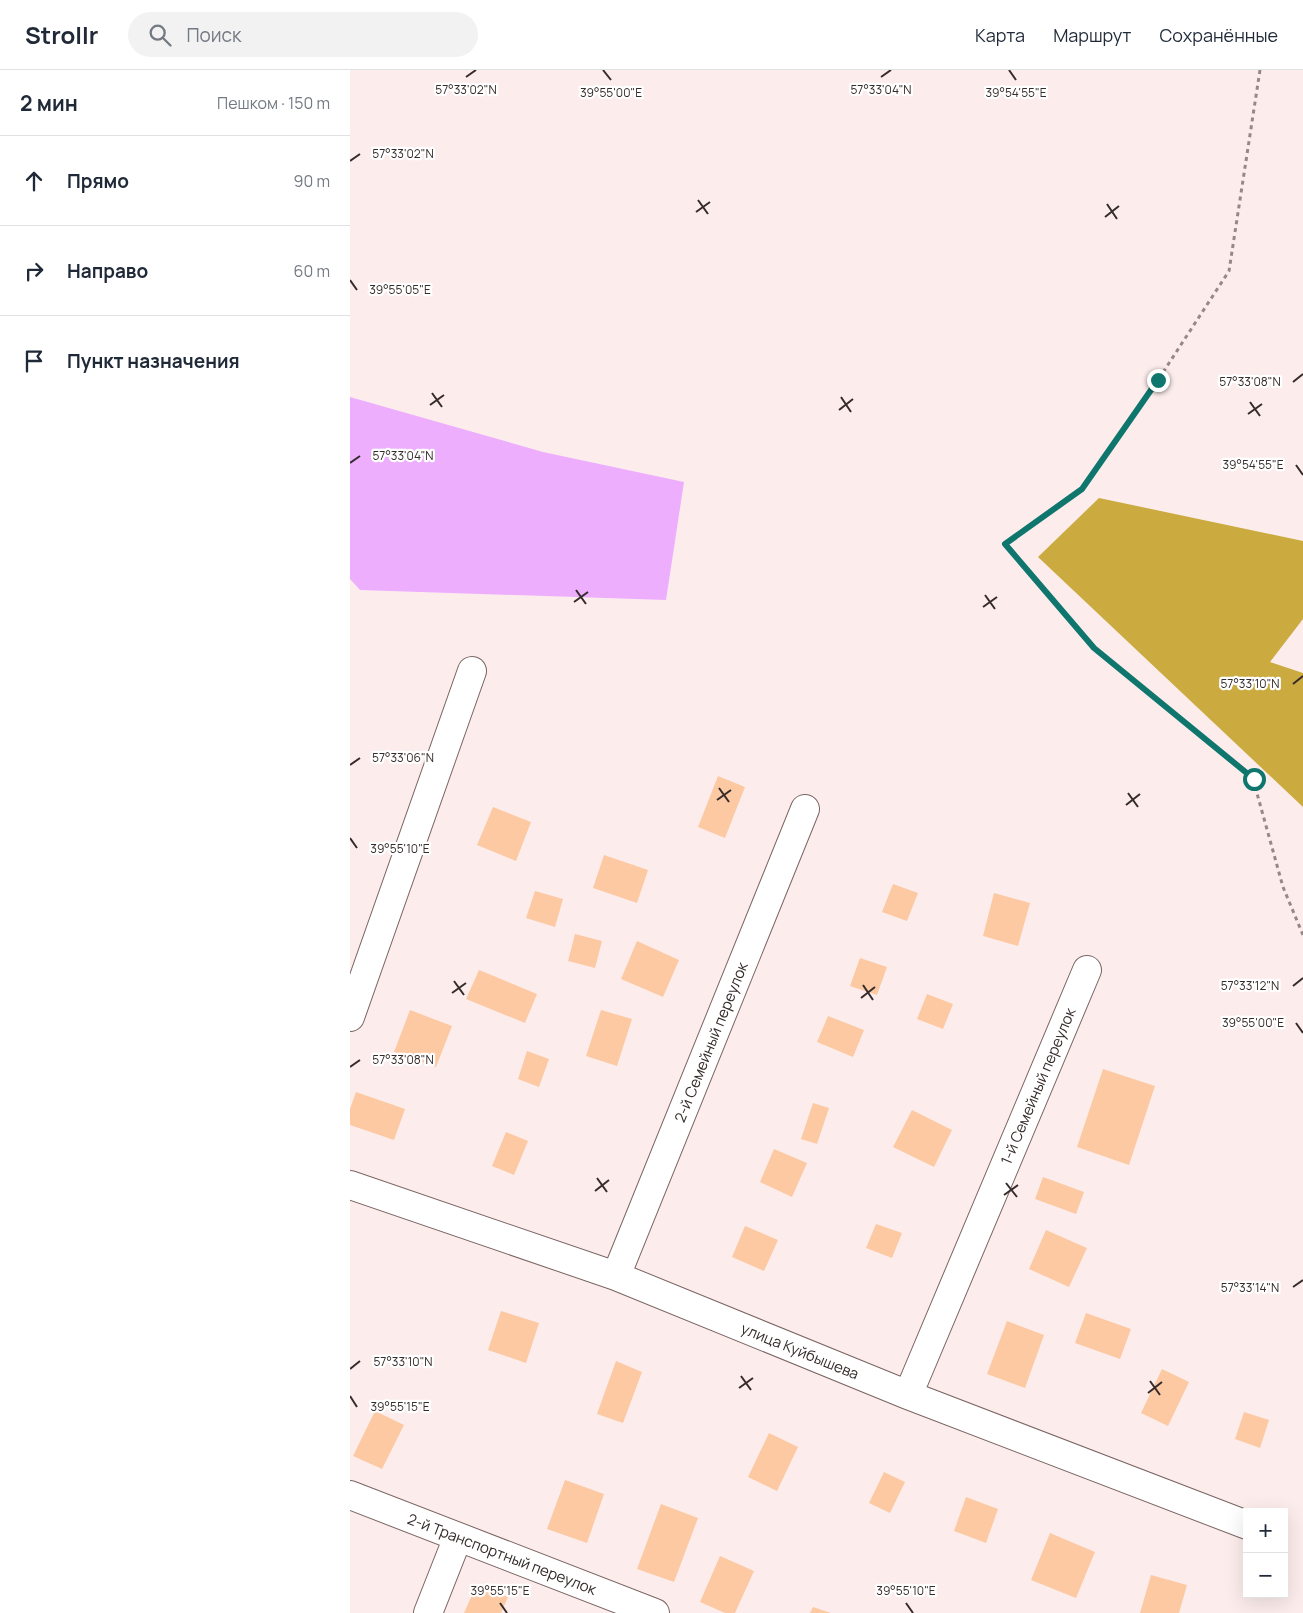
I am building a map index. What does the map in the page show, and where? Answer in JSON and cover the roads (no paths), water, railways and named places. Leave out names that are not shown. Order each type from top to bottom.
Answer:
[{"type":"street","points":[[350,1016],[472,672]]},
{"type":"street","name":"2-й Семейный переулок","points":[[616,1276],[805,809]]},
{"type":"street","name":"1-й Семейный переулок","points":[[908,1395],[1087,970]]},
{"type":"street","name":"улица Куйбышева","points":[[350,1185],[616,1276],[908,1395],[1243,1523]]},
{"type":"street","name":"2-й Транспортный переулок","points":[[350,1494],[654,1613]]},
{"type":"street","points":[[428,1613],[458,1536]]}]
